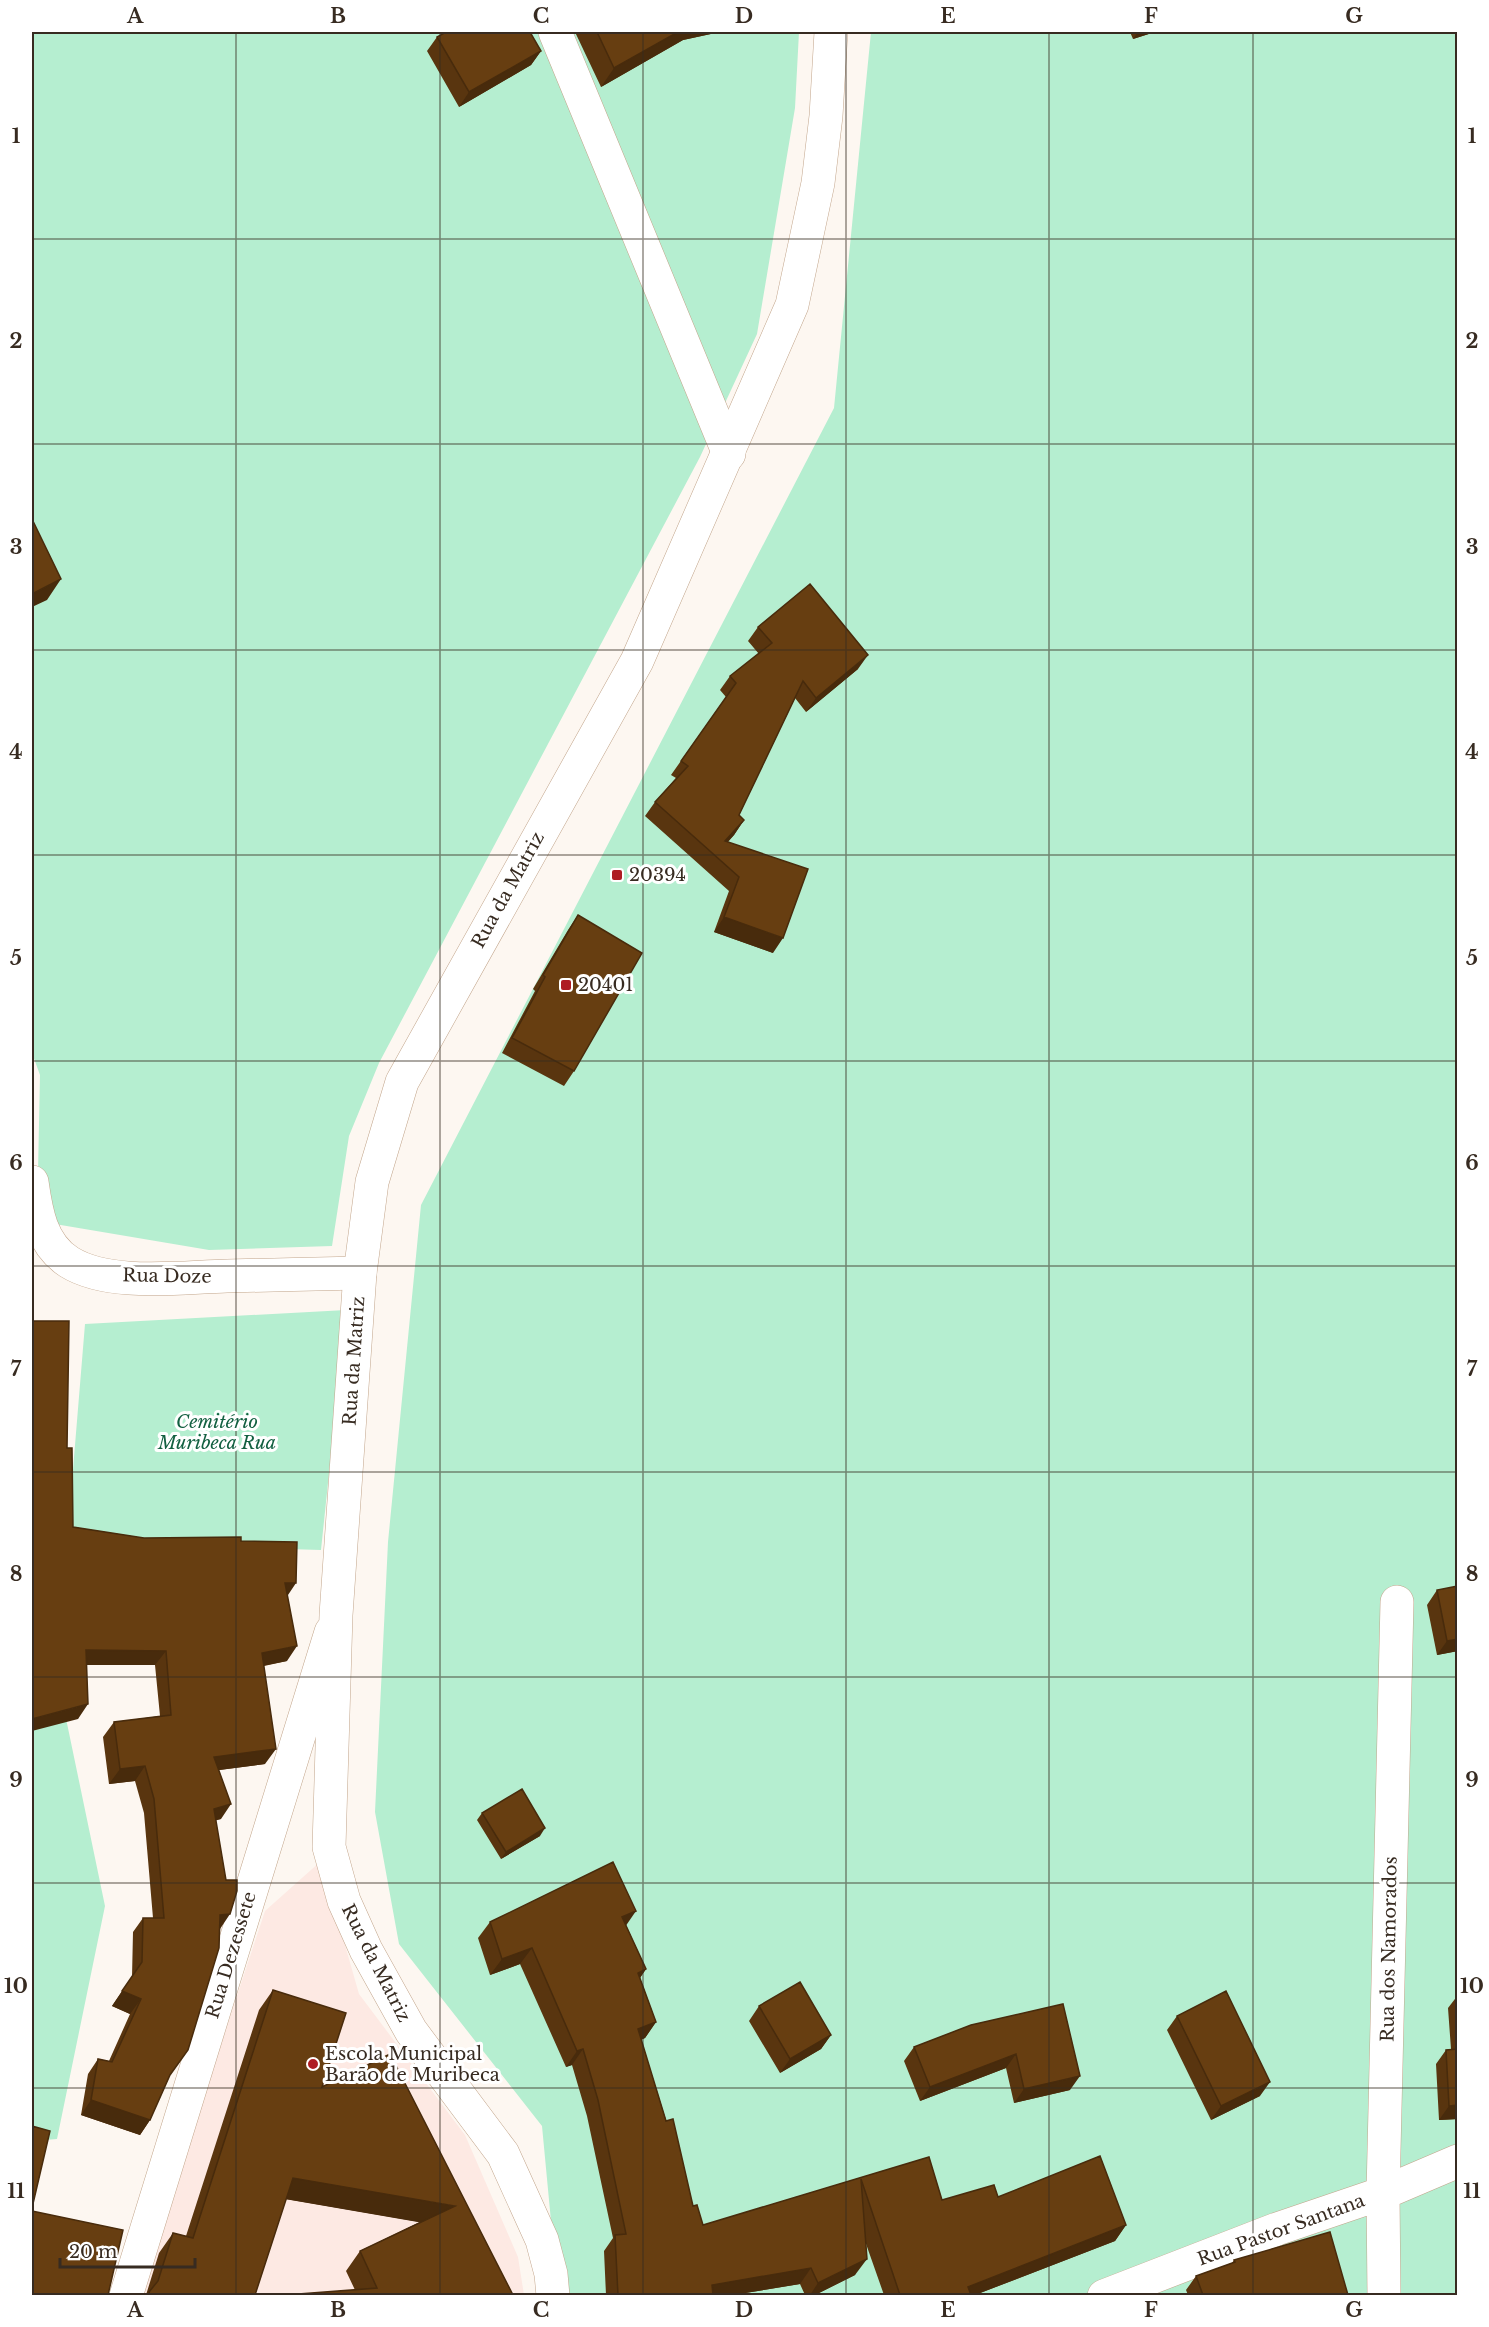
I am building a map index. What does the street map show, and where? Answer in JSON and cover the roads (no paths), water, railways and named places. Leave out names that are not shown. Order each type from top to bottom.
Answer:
[{"type":"street","points":[[555,32],[729,454]]},
{"type":"street","name":"Rua da Matriz","points":[[553,2295],[551,2274],[542,2240],[502,2154],[411,2031],[366,1950],[344,1902],[329,1847],[336,1615],[360,1273],[372,1182],[402,1082],[637,661],[792,305],[818,183],[826,116],[831,32]]},
{"type":"street","name":"Rua Doze","points":[[32,1182],[38,1221],[54,1247],[68,1262],[91,1271],[135,1278],[360,1273]]},
{"type":"street","name":"Rua dos Namorados","points":[[1384,2295],[1383,2193],[1397,1602]]},
{"type":"street","name":"Rua Dezessete","points":[[126,2295],[336,1615]]},
{"type":"street","name":"Rua Pastor Santana","points":[[1104,2295],[1277,2229],[1383,2193],[1458,2161]]},
{"type":"place","name":"20394","points":[[617,875]]},
{"type":"place","name":"20401","points":[[566,985]]},
{"type":"place","name":"Escola Municipal Barão de Muribeca","points":[[313,2064]]},
{"type":"park label","name":"Cemitério Muribeca Rua","points":[[217,1432]]}]
